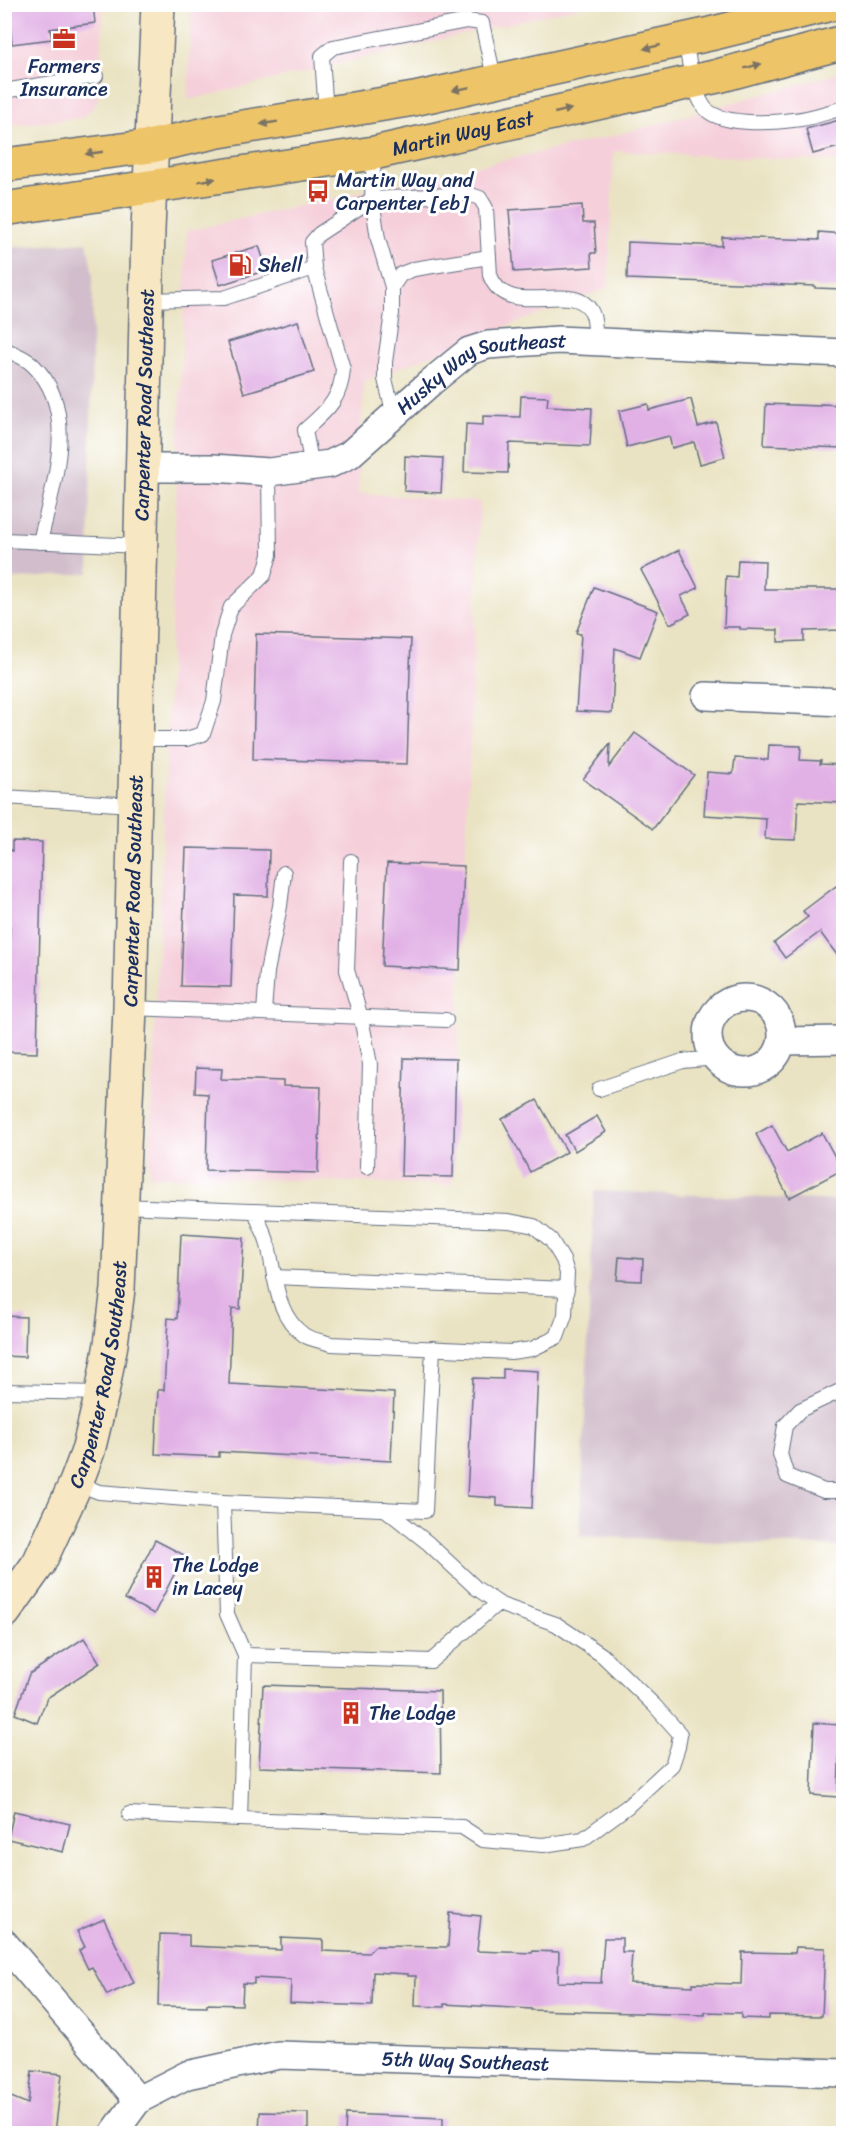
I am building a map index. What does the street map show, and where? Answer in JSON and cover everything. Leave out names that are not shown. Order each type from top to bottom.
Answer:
[{"type":"main road","name":"Carpenter Road Southeast","points":[[4,1612],[39,1563],[76,1483],[88,1451],[102,1393],[118,1289],[130,1008],[149,189],[158,4]]},
{"type":"main road","points":[[4,165],[152,146],[219,131],[403,102],[831,4]]},
{"type":"main road","name":"Martin Way East","points":[[4,209],[149,189],[374,153],[694,81],[843,42]]},
{"type":"street","name":"Husky Way Southeast","points":[[142,468],[213,468],[269,472],[330,464],[349,455],[469,351],[488,345],[558,340],[843,353]]},
{"type":"street","points":[[706,696],[843,702]]},
{"type":"street","points":[[749,998],[761,1001],[778,1017],[783,1029],[783,1041],[779,1053],[761,1069],[737,1072],[725,1067],[716,1058],[710,1048],[708,1035],[710,1023],[716,1012],[725,1004],[736,999],[749,998]]},
{"type":"street","points":[[783,1041],[843,1041]]},
{"type":"street","points":[[4,1943],[138,2100]]},
{"type":"street","name":"5th Way Southeast","points":[[113,2133],[138,2100],[187,2074],[279,2055],[843,2073]]},
{"type":"lane","points":[[326,114],[322,56],[333,46],[467,21],[482,23],[495,82]]},
{"type":"lane","points":[[685,39],[694,81],[703,106],[712,116],[761,122],[795,120],[843,108]]},
{"type":"lane","points":[[4,91],[96,76]]},
{"type":"lane","points":[[374,153],[372,199],[378,239],[392,287],[392,313],[384,362],[394,415]]},
{"type":"lane","points":[[312,467],[305,430],[328,409],[339,394],[343,369],[314,268],[312,242],[319,234],[372,199],[468,194],[480,198],[486,208],[490,275],[494,285],[501,293],[511,297],[579,301],[591,311],[594,320],[595,342]]},
{"type":"lane","points":[[392,287],[400,274],[414,269],[489,257]]},
{"type":"lane","points":[[146,300],[224,298],[314,268]]},
{"type":"lane","points":[[4,349],[33,364],[43,377],[54,395],[61,429],[40,542]]},
{"type":"lane","points":[[136,739],[186,739],[203,734],[214,701],[222,635],[231,607],[264,575],[270,555],[269,472]]},
{"type":"lane","points":[[4,540],[140,546]]},
{"type":"lane","points":[[4,797],[134,805]]},
{"type":"lane","points":[[351,861],[347,970],[361,1018],[370,1064],[366,1167]]},
{"type":"lane","points":[[264,1012],[267,972],[284,873]]},
{"type":"lane","points":[[130,1008],[446,1020]]},
{"type":"lane","points":[[599,1089],[683,1062],[716,1058]]},
{"type":"lane","points":[[122,1206],[256,1211],[509,1221],[534,1226],[551,1240],[563,1260],[567,1273],[565,1315],[557,1337],[532,1349],[511,1352],[331,1344],[305,1337],[286,1317],[278,1295],[267,1239],[257,1219],[256,1211]]},
{"type":"lane","points":[[274,1277],[567,1289]]},
{"type":"lane","points":[[76,1483],[99,1492],[223,1502],[425,1511],[433,1348]]},
{"type":"lane","points":[[843,1389],[800,1410],[785,1426],[780,1454],[787,1476],[824,1491],[843,1491]]},
{"type":"lane","points":[[4,1391],[102,1393]]},
{"type":"lane","points":[[223,1502],[227,1614],[245,1655],[240,1819]]},
{"type":"lane","points":[[129,1814],[462,1827],[482,1840],[543,1845],[583,1839],[628,1806],[672,1765],[680,1734],[654,1705],[602,1655],[556,1624],[498,1603],[476,1588],[428,1543],[385,1509]]},
{"type":"lane","points":[[245,1655],[431,1661],[498,1603]]},
{"type":"shaded area","points":[[4,5],[104,5],[98,100],[82,118],[5,126]]},
{"type":"shaded area","points":[[191,5],[586,5],[188,100]]},
{"type":"shaded area","points":[[843,72],[843,162],[614,151],[608,288],[364,381],[358,493],[480,502],[452,1185],[149,1176],[187,231],[617,135]]},
{"type":"shaded area","points":[[87,242],[93,276],[89,573],[5,580],[5,248]]},
{"type":"shaded area","points":[[594,1191],[843,1201],[843,1547],[580,1536]]},
{"type":"building","points":[[8,4],[93,4],[95,23],[50,29],[52,39],[12,44]]},
{"type":"building","points":[[843,119],[843,146],[813,154],[806,129]]},
{"type":"building","points":[[582,205],[583,223],[594,223],[596,253],[591,253],[592,267],[514,272],[509,210]]},
{"type":"building","points":[[819,232],[843,234],[843,289],[627,279],[628,242],[722,246],[722,237],[819,240]]},
{"type":"building","name":"Shell","points":[[259,246],[267,270],[220,285],[212,260]]},
{"type":"building","points":[[298,321],[314,372],[244,393],[228,342]]},
{"type":"building","points":[[521,396],[548,397],[547,406],[592,408],[590,446],[509,443],[508,473],[464,472],[466,424],[483,425],[483,416],[520,417]]},
{"type":"building","points":[[691,399],[698,427],[716,422],[725,457],[700,464],[694,442],[672,448],[669,436],[627,447],[619,411],[648,404],[649,410]]},
{"type":"building","points":[[766,404],[843,405],[843,448],[764,445]]},
{"type":"building","points":[[405,456],[443,458],[441,493],[404,491]]},
{"type":"building","points":[[679,550],[698,588],[681,596],[690,614],[670,624],[641,570]]},
{"type":"building","points":[[738,560],[765,561],[764,589],[843,589],[843,630],[804,631],[804,641],[778,642],[778,630],[724,627],[726,576],[737,577]]},
{"type":"building","points":[[594,587],[658,611],[640,657],[615,648],[612,713],[576,711],[581,634],[576,633]]},
{"type":"building","points":[[256,634],[411,639],[407,764],[253,759]]},
{"type":"building","points":[[635,733],[694,775],[653,829],[583,779],[610,744],[609,767]]},
{"type":"building","points":[[769,745],[801,746],[800,760],[843,765],[843,803],[798,801],[796,840],[765,839],[766,819],[704,815],[707,772],[733,774],[735,758],[768,760]]},
{"type":"building","points":[[12,841],[42,842],[37,1053],[7,1052],[7,1043],[4,1043],[4,968],[8,968],[10,926],[6,926],[9,850],[12,851]]},
{"type":"building","points":[[186,848],[269,850],[268,896],[234,895],[231,987],[181,986]]},
{"type":"building","points":[[387,863],[464,866],[460,970],[382,966]]},
{"type":"building","points":[[836,886],[843,896],[843,963],[820,932],[785,958],[774,943],[808,917],[803,911]]},
{"type":"building","points":[[404,1058],[456,1059],[453,1177],[401,1176]]},
{"type":"building","points":[[196,1068],[222,1069],[221,1079],[283,1081],[283,1086],[321,1087],[318,1173],[206,1170],[208,1094],[195,1093]]},
{"type":"building","points":[[537,1100],[567,1152],[530,1172],[502,1119]]},
{"type":"building","points":[[597,1116],[606,1132],[575,1151],[565,1135]]},
{"type":"building","points":[[772,1125],[787,1152],[822,1133],[842,1170],[789,1198],[756,1134]]},
{"type":"building","points":[[181,1234],[244,1238],[240,1309],[232,1308],[229,1384],[394,1393],[391,1461],[219,1452],[219,1457],[155,1454],[158,1390],[164,1390],[168,1318],[177,1319]]},
{"type":"building","points":[[619,1257],[643,1259],[642,1281],[617,1280]]},
{"type":"building","points":[[4,1316],[26,1317],[25,1357],[4,1356]]},
{"type":"building","points":[[503,1369],[538,1371],[532,1508],[497,1506],[497,1498],[467,1496],[473,1378],[503,1379]]},
{"type":"building","name":"The Lodge in Lacey","points":[[155,1540],[184,1555],[154,1614],[125,1599]]},
{"type":"building","points":[[84,1638],[100,1663],[47,1698],[37,1723],[15,1714],[29,1674]]},
{"type":"building","name":"The Lodge","points":[[263,1685],[440,1691],[441,1773],[259,1767]]},
{"type":"building","points":[[814,1723],[840,1725],[838,1797],[811,1795]]},
{"type":"building","points":[[14,1811],[70,1824],[63,1852],[8,1839]]},
{"type":"building","points":[[450,1913],[481,1916],[477,1951],[559,1952],[558,1982],[601,1983],[604,1938],[622,1938],[622,1952],[632,1952],[630,1983],[693,1986],[693,1983],[741,1984],[742,1952],[795,1953],[796,1947],[825,1948],[822,2016],[769,2015],[769,2019],[741,2018],[741,2013],[705,2012],[705,2015],[531,2010],[444,2004],[444,2007],[415,2006],[416,1976],[373,1972],[372,2006],[290,2003],[291,1980],[254,1978],[254,1984],[243,1983],[242,2005],[158,2006],[160,1934],[189,1935],[189,1946],[281,1950],[281,1938],[323,1940],[323,1951],[368,1953],[375,1946],[448,1947]]},
{"type":"building","points":[[104,1919],[134,1983],[107,1995],[92,1967],[88,1969],[79,1950],[85,1947],[77,1931]]},
{"type":"building","points":[[32,2071],[62,2074],[55,2133],[27,2133],[27,2131],[4,2128],[4,2094],[28,2104]]},
{"type":"building","points":[[260,2112],[308,2113],[308,2133],[259,2133]]},
{"type":"building","points":[[346,2114],[443,2118],[443,2133],[345,2133]]},
{"type":"place","name":"Farmers Insurance","points":[[64,39]]},
{"type":"place","name":"Martin Way and Carpenter [eb]","points":[[318,191]]},
{"type":"place","name":"Shell","points":[[240,265]]},
{"type":"place","name":"The Lodge in Lacey","points":[[154,1577]]},
{"type":"place","name":"The Lodge","points":[[351,1713]]}]
